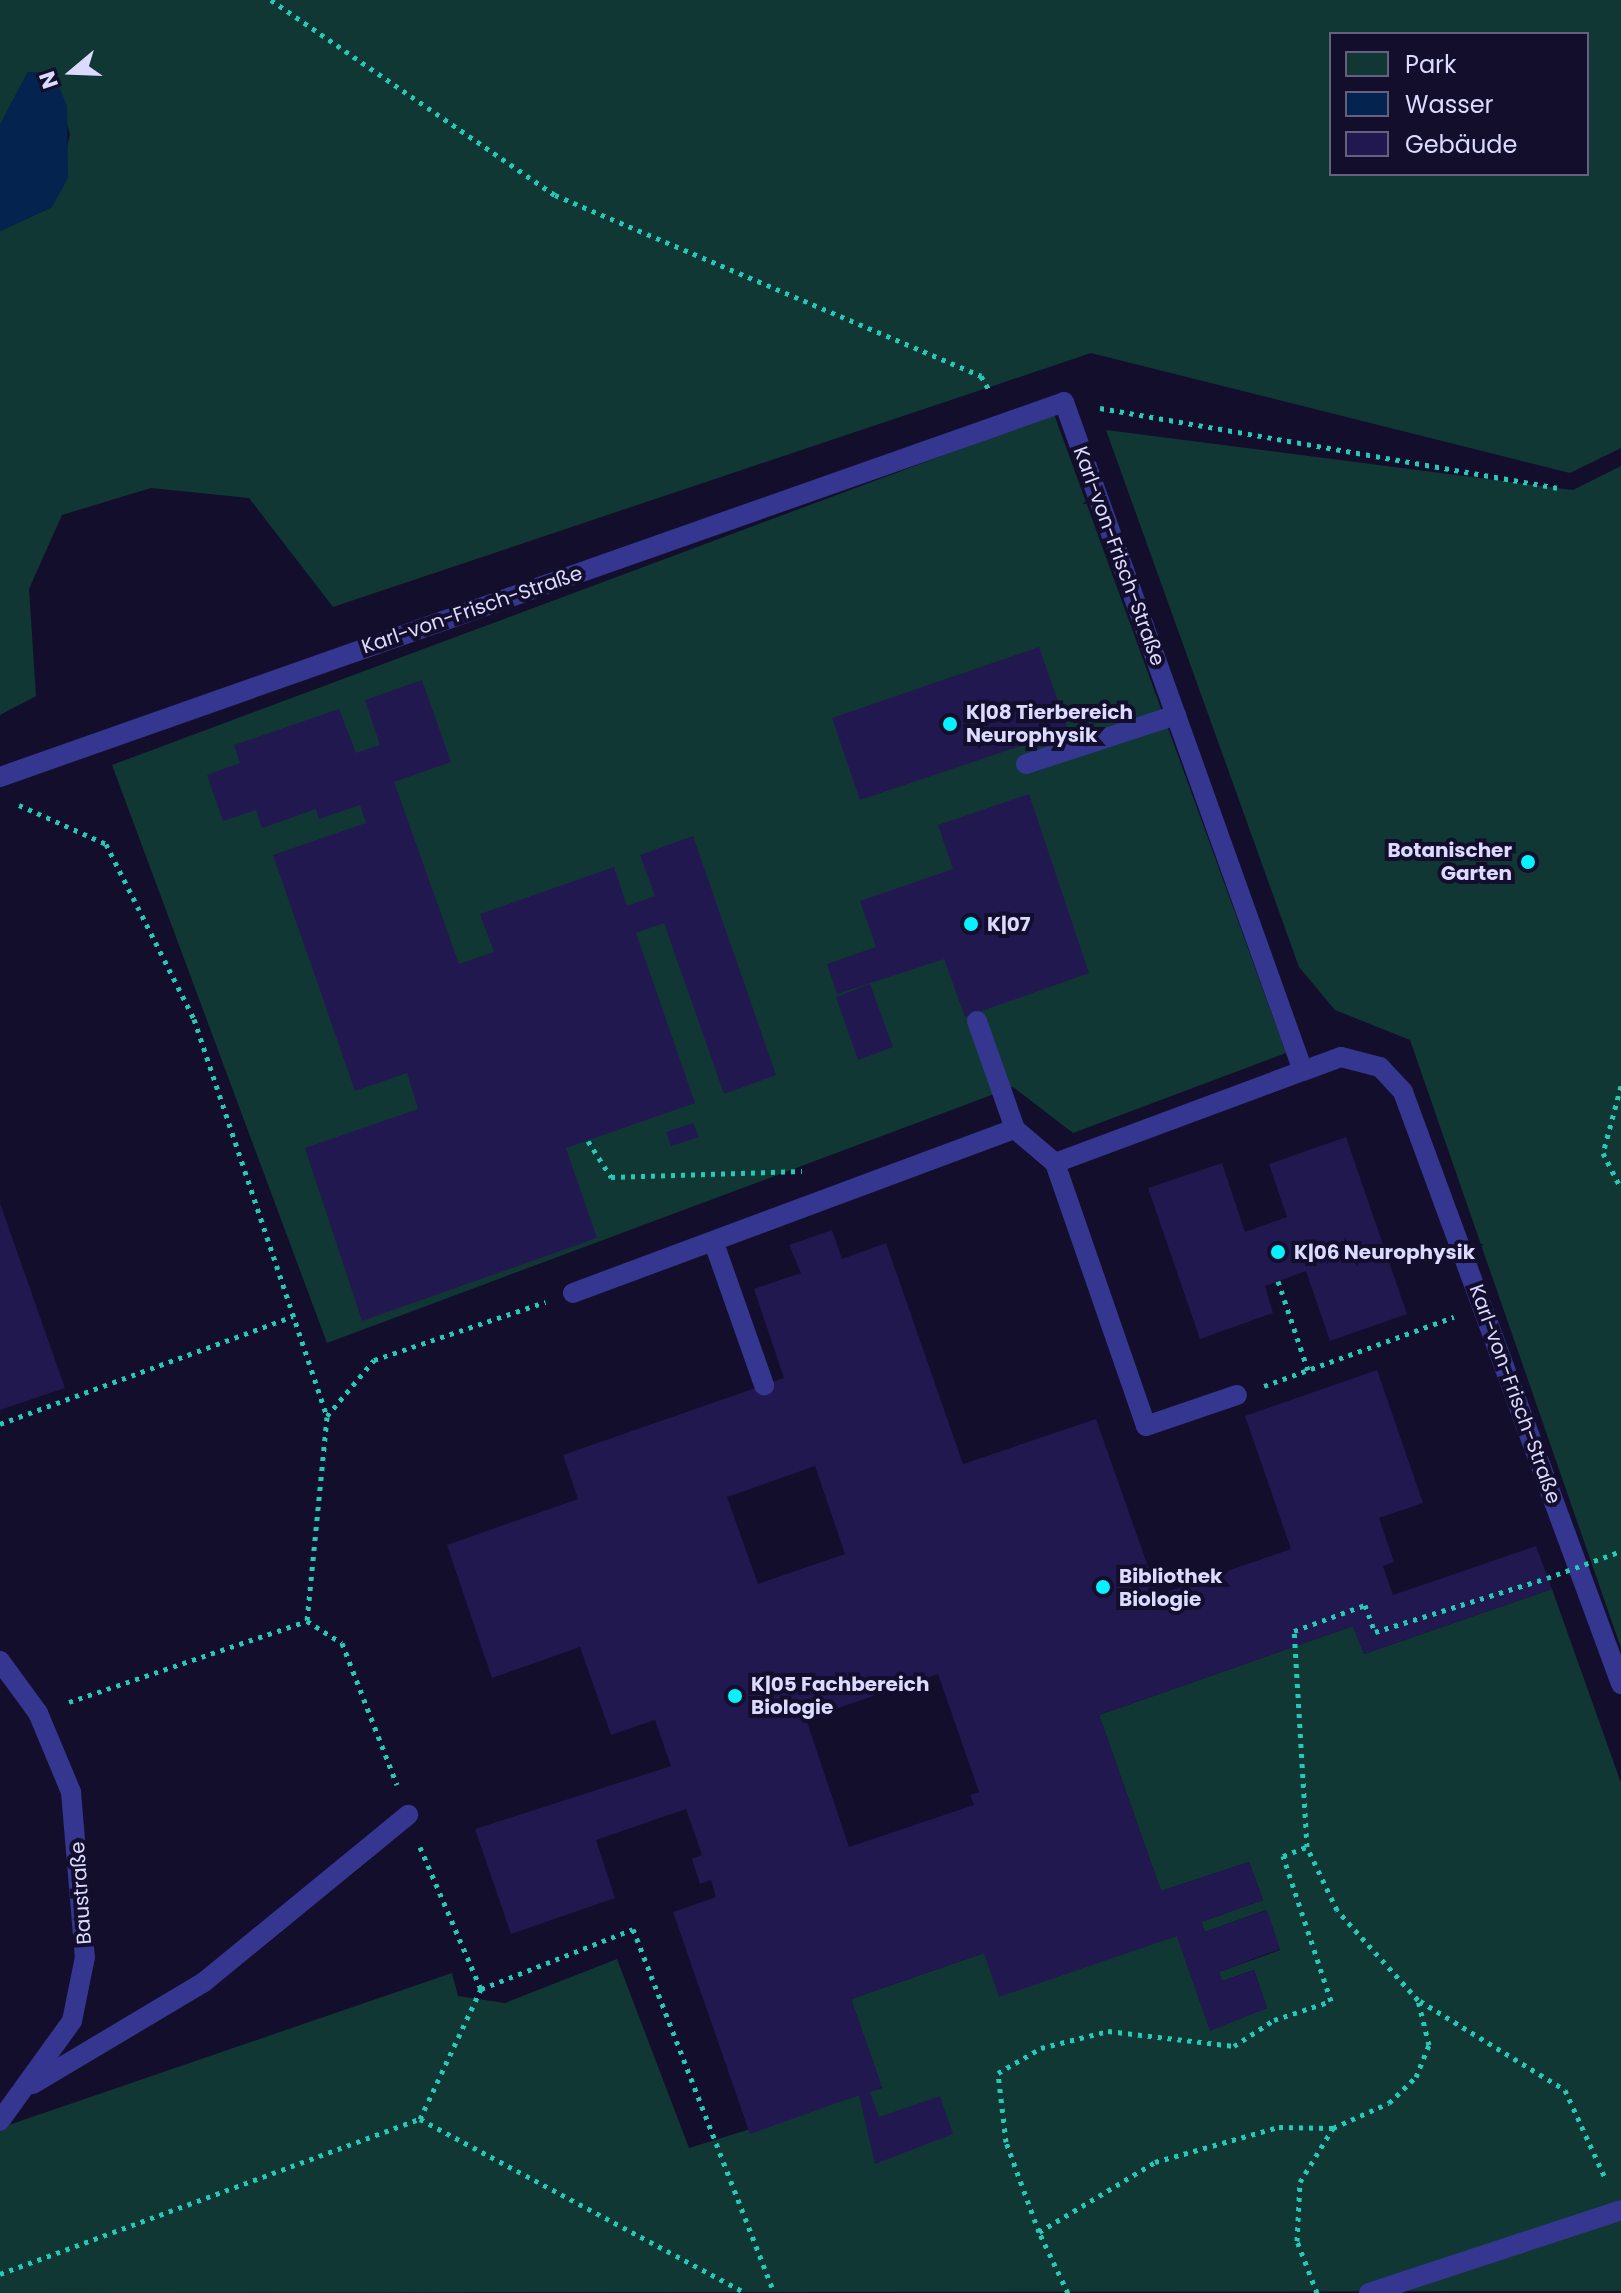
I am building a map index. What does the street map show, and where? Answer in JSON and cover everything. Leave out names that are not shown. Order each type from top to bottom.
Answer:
[{"type":"lane","name":"Karl-von-Frisch-Straße","points":[[0,777],[1064,402],[1303,1071],[1341,1057],[1380,1067],[1403,1092],[1621,1684]]},
{"type":"lane","points":[[1026,764],[1176,715]]},
{"type":"lane","points":[[977,1021],[1015,1129],[1055,1163],[1146,1426],[1237,1395]]},
{"type":"lane","points":[[1055,1163],[1303,1071]]},
{"type":"lane","points":[[573,1293],[1015,1129]]},
{"type":"lane","points":[[714,1243],[764,1385]]},
{"type":"lane","name":"Baustraße","points":[[0,1661],[38,1713],[71,1792],[85,1957],[72,2021],[0,2121]]},
{"type":"lane","points":[[26,2088],[204,1982],[408,1815]]},
{"type":"lane","points":[[1369,2293],[1621,2210]]},
{"type":"path","points":[[271,0],[555,195],[981,376],[1009,421]]},
{"type":"path","points":[[1064,402],[1557,488]]},
{"type":"path","points":[[13,803],[106,844],[194,1019],[327,1417],[307,1621]]},
{"type":"path","points":[[1621,1086],[1603,1153],[1621,1188]]},
{"type":"path","points":[[588,1141],[611,1177],[811,1171]]},
{"type":"path","points":[[1278,1281],[1308,1370]]},
{"type":"path","points":[[327,1417],[374,1360],[573,1293]]},
{"type":"path","points":[[1237,1395],[1482,1307]]},
{"type":"path","points":[[0,1424],[293,1316]]},
{"type":"path","points":[[1621,1551],[1547,1578],[1375,1632],[1365,1605],[1294,1631],[1307,1847],[1337,1910],[1418,2000],[1565,2090],[1607,2183],[1621,2179]]},
{"type":"path","points":[[38,1713],[307,1621]]},
{"type":"path","points":[[307,1621],[342,1643],[455,1941],[481,1989]]},
{"type":"path","points":[[1068,2293],[1039,2232],[1006,2142],[998,2073],[1041,2048],[1108,2031],[1234,2046],[1274,2020],[1331,2001],[1283,1856],[1307,1847]]},
{"type":"path","points":[[0,2274],[420,2119],[481,1989],[633,1929],[774,2293]]},
{"type":"path","points":[[1039,2232],[1155,2162],[1279,2127],[1333,2128],[1389,2103],[1416,2077],[1429,2045],[1418,2000]]},
{"type":"path","points":[[420,2119],[746,2293]]},
{"type":"path","points":[[1317,2293],[1294,2211],[1300,2182],[1333,2128]]},
{"type":"green space","points":[[0,0],[1621,0],[1621,448],[1570,473],[1091,353],[333,607],[249,498],[151,488],[62,515],[29,589],[36,696],[0,715],[0,231],[52,207],[70,135],[53,73],[28,72],[0,125]]},
{"type":"green space","points":[[1054,414],[1286,1053],[1073,1133],[1013,1087],[327,1343],[112,765]]},
{"type":"green space","points":[[1106,430],[1573,490],[1621,466],[1621,1648],[1410,1040],[1335,1010],[1299,967]]},
{"type":"green space","points":[[1552,1589],[1621,1783],[1621,2291],[0,2293],[0,2128],[452,1973],[458,1996],[505,2003],[617,1959],[689,2148],[882,2088],[851,1999],[984,1953],[1177,1936],[1210,2030],[1267,2008],[1254,1970],[1222,1981],[1219,1972],[1280,1950],[1266,1910],[1205,1932],[1201,1922],[1263,1900],[1249,1862],[1161,1891],[1099,1715],[1353,1626],[1364,1654]]},
{"type":"water","points":[[28,72],[53,72],[67,106],[68,178],[52,207],[0,231],[0,125]]},
{"type":"building","name":"K|08 Tierbereich Neurophysik","points":[[1039,647],[1068,730],[860,800],[832,718]]},
{"type":"building","points":[[422,680],[451,762],[394,782],[459,964],[494,952],[480,914],[614,867],[627,906],[655,896],[640,855],[693,836],[776,1075],[724,1094],[664,923],[636,933],[695,1103],[566,1148],[597,1238],[362,1321],[305,1148],[418,1109],[407,1073],[355,1091],[273,855],[366,823],[360,805],[319,819],[316,809],[262,828],[256,810],[223,821],[207,775],[240,763],[234,745],[339,709],[356,753],[380,745],[365,700]]},
{"type":"building","name":"K|07","points":[[1029,794],[1089,973],[965,1017],[944,959],[837,994],[827,964],[876,947],[860,901],[953,869],[938,825]]},
{"type":"building","points":[[870,984],[893,1047],[858,1060],[836,997]]},
{"type":"building","points":[[693,1123],[699,1137],[671,1146],[666,1132]]},
{"type":"building","name":"K|06 Neurophysik","points":[[1346,1137],[1407,1314],[1330,1341],[1306,1271],[1265,1286],[1273,1313],[1200,1339],[1148,1188],[1222,1163],[1245,1232],[1287,1217],[1269,1164]]},
{"type":"building","points":[[0,1203],[65,1388],[0,1410]]},
{"type":"building","name":"K|05 Fachbereich Biologie","points":[[832,1230],[842,1259],[886,1243],[963,1464],[1096,1419],[1158,1595],[1291,1549],[1245,1416],[1377,1370],[1423,1503],[1379,1518],[1394,1562],[1383,1566],[1393,1595],[1536,1546],[1552,1589],[1364,1654],[1353,1626],[1099,1715],[1161,1891],[1249,1862],[1263,1900],[1201,1922],[1205,1932],[1267,1910],[1280,1949],[1219,1972],[1222,1981],[1254,1970],[1267,2008],[1210,2031],[1177,1936],[999,1997],[984,1953],[851,1999],[882,2087],[870,2092],[879,2117],[940,2096],[953,2134],[875,2164],[859,2095],[750,2134],[673,1912],[716,1897],[711,1880],[700,1884],[692,1859],[702,1855],[686,1809],[596,1840],[615,1898],[511,1934],[475,1829],[671,1766],[655,1720],[611,1735],[580,1647],[492,1678],[447,1545],[578,1499],[563,1455],[784,1378],[754,1289],[801,1273],[789,1245]],"holes":[[[815,1466],[845,1554],[758,1584],[727,1497]],[[938,1674],[979,1792],[970,1795],[974,1805],[849,1847],[806,1719]]]},
{"type":"place","name":"K|08 Tierbereich Neurophysik","points":[[950,724]]},
{"type":"place","name":"Botanischer Garten","points":[[1528,862]]},
{"type":"place","name":"K|07","points":[[971,924]]},
{"type":"place","name":"K|06 Neurophysik","points":[[1278,1252]]},
{"type":"place","name":"Bibliothek Biologie","points":[[1103,1587]]},
{"type":"place","name":"K|05 Fachbereich Biologie","points":[[735,1696]]}]
